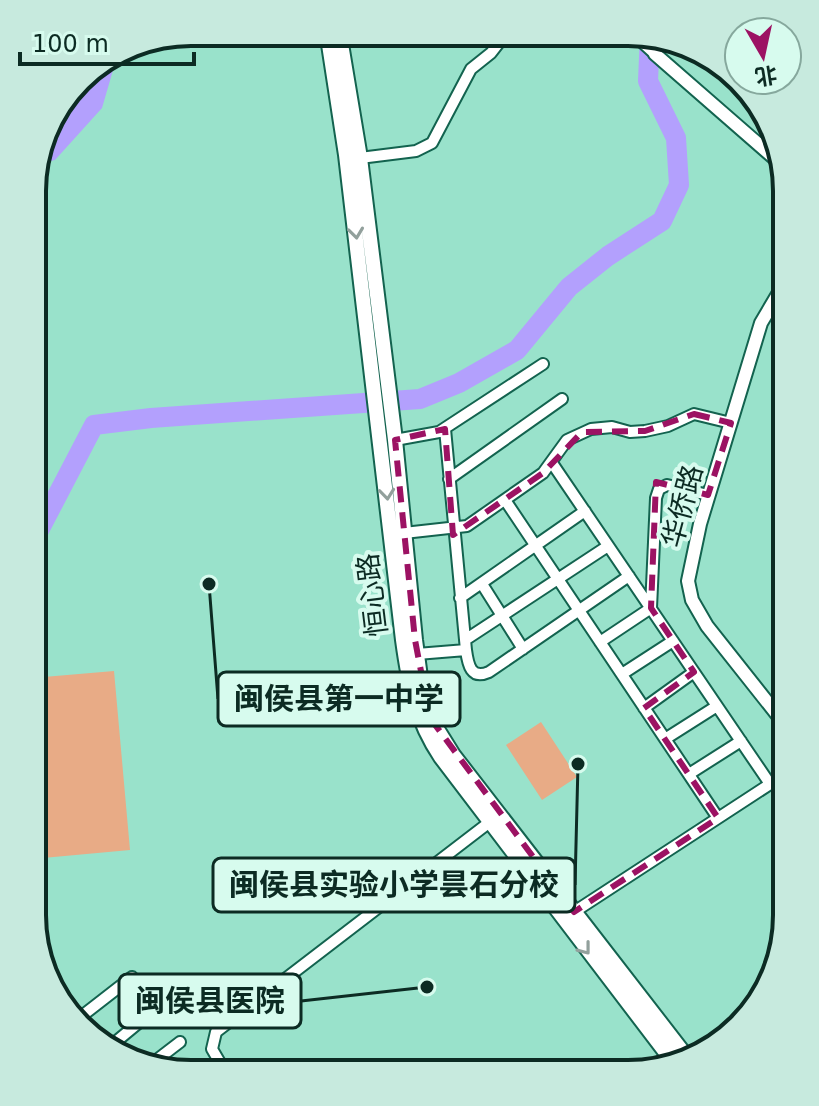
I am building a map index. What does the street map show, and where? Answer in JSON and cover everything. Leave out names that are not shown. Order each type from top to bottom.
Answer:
[{"type":"main road","name":"恒心路","points":[[329,46],[382,389]]},
{"type":"main road","name":"恒心路","points":[[341,46],[360,158],[413,701],[432,745],[574,912],[681,1049]]},
{"type":"main road","name":"恒心路","points":[[385,416],[395,440],[417,654],[423,698],[430,718],[495,818],[668,1054]]},
{"type":"street","points":[[360,158],[416,151],[432,143],[471,69],[496,46]]},
{"type":"street","points":[[647,47],[767,152]]},
{"type":"street","name":"华侨路","points":[[773,303],[761,323],[708,495],[689,570],[692,600],[707,626],[773,709]]},
{"type":"street","points":[[395,440],[432,436],[543,364]]},
{"type":"street","points":[[449,479],[562,399]]},
{"type":"street","points":[[404,533],[467,526],[543,473],[567,440],[591,429],[612,427],[630,432],[645,431],[668,426],[694,414],[731,423]]},
{"type":"street","points":[[445,429],[460,598],[470,670],[478,675],[489,672],[629,576]]},
{"type":"street","points":[[552,463],[770,784]]},
{"type":"street","points":[[651,608],[657,493],[667,485],[708,495]]},
{"type":"street","points":[[505,500],[718,818]]},
{"type":"street","points":[[460,598],[585,511]]},
{"type":"street","points":[[417,654],[465,645],[502,616],[608,546]]},
{"type":"street","points":[[482,584],[523,649]]},
{"type":"street","points":[[600,642],[651,608]]},
{"type":"street","points":[[622,674],[673,641]]},
{"type":"street","points":[[644,708],[694,672]]},
{"type":"street","points":[[665,739],[717,706]]},
{"type":"street","points":[[689,774],[741,741]]},
{"type":"street","points":[[574,912],[773,782]]},
{"type":"street","points":[[218,1060],[212,1049],[216,1032],[495,818]]},
{"type":"street","points":[[86,1014],[132,977]]},
{"type":"street","points":[[118,1040],[159,1006]]},
{"type":"street","points":[[161,1057],[180,1042]]},
{"type":"highlighted area","points":[[694,414],[731,423],[708,495],[656,482],[651,608],[694,672],[644,708],[718,818],[574,912],[430,718],[415,640],[395,440],[445,429],[453,535],[543,473],[582,432],[645,431]]},
{"type":"shaded area","points":[[113,69],[102,108],[55,160],[49,161],[54,145],[76,103]]},
{"type":"shaded area","points":[[114,671],[130,850],[46,858],[46,677]]},
{"type":"shaded area","points":[[541,722],[577,777],[542,800],[506,745]]},
{"type":"waterway","points":[[46,517],[94,425],[151,418],[420,399],[459,383],[517,350],[569,287],[608,256],[662,221],[679,185],[676,138],[648,81],[649,48]]},
{"type":"place","name":"闽侯县第一中学","points":[[209,584]]},
{"type":"place","name":"闽侯县实验小学昙石分校","points":[[578,764]]},
{"type":"place","name":"闽侯县医院","points":[[427,987]]}]
